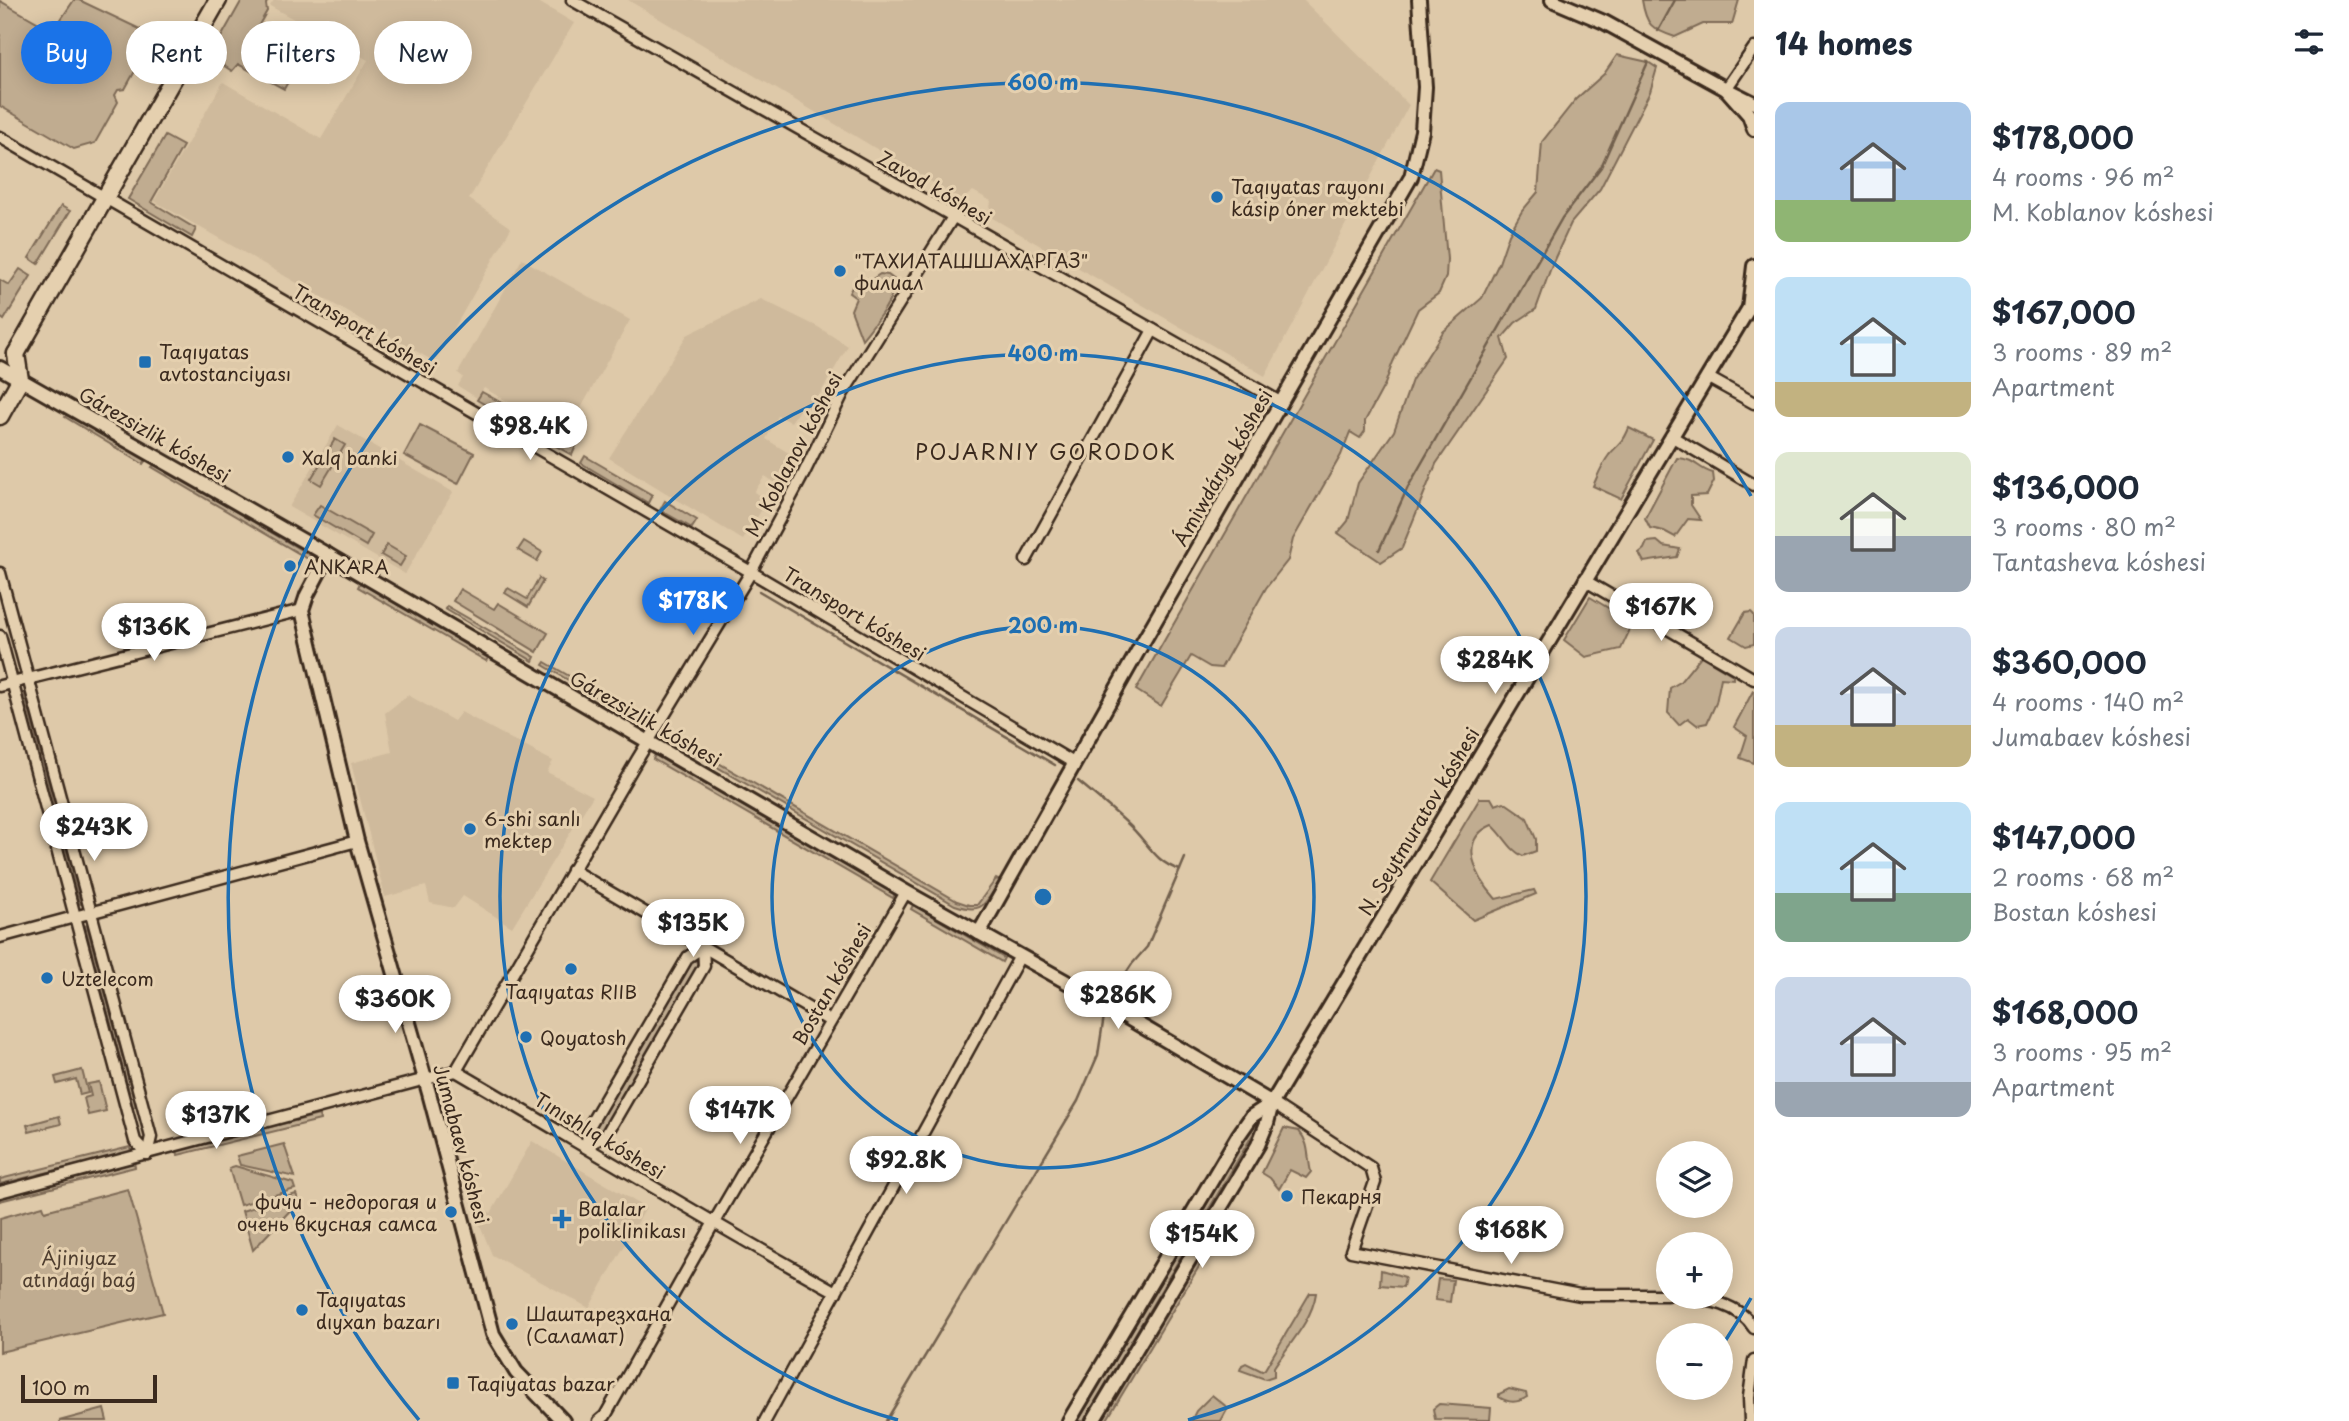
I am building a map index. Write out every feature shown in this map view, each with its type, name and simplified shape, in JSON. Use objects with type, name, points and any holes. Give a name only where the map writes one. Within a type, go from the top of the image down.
[{"type":"main road","points":[[0,362],[16,354],[218,0]]},
{"type":"main road","points":[[0,416],[20,380],[16,354]]},
{"type":"street","name":"Zavod kóshesi","points":[[572,0],[1282,403]]},
{"type":"street","name":"Ámiwdárya kóshesi","points":[[979,933],[1074,762],[1411,177],[1422,131],[1425,87],[1419,0]]},
{"type":"street","points":[[1552,0],[1604,22],[1754,103]]},
{"type":"street","points":[[1726,89],[1754,48]]},
{"type":"street","points":[[1726,89],[1749,115],[1754,129]]},
{"type":"street","name":"Transport kóshesi","points":[[0,137],[1074,762]]},
{"type":"street","name":"M. Koblanov kóshesi","points":[[456,1071],[648,741],[751,572],[843,393],[953,217]]},
{"type":"street","points":[[1751,303],[1754,266]]},
{"type":"street","name":"N. Seytmuratov kóshesi","points":[[1272,1103],[1751,303]]},
{"type":"street","points":[[1026,560],[1153,330]]},
{"type":"street","name":"Gárezsizlik kóshesi","points":[[0,368],[328,555],[1272,1103]]},
{"type":"street","points":[[1707,377],[1754,403]]},
{"type":"street","points":[[1671,436],[1754,485]]},
{"type":"street","points":[[0,686],[302,611],[306,595],[328,555]]},
{"type":"street","points":[[0,573],[151,1137],[147,1154]]},
{"type":"street","points":[[1584,580],[1754,679]]},
{"type":"street","name":"Jumabaev kóshesi","points":[[302,611],[357,841],[493,1334],[516,1372],[563,1421]]},
{"type":"street","points":[[0,636],[135,1141],[147,1154]]},
{"type":"street","points":[[0,937],[357,841]]},
{"type":"street","points":[[572,870],[830,1021]]},
{"type":"street","name":"Bostan kóshesi","points":[[599,1421],[605,1416],[906,892]]},
{"type":"street","points":[[586,1146],[606,1135],[704,966],[703,947]]},
{"type":"street","points":[[586,1146],[590,1125],[688,957],[703,947]]},
{"type":"street","points":[[765,1421],[1020,956]]},
{"type":"street","points":[[0,1192],[456,1071]]},
{"type":"street","name":"Tınıshlıq kóshesi","points":[[456,1071],[713,1224],[836,1292]]},
{"type":"street","points":[[1272,1103],[1371,1168],[1375,1182],[1351,1251],[1580,1295],[1656,1295]]},
{"type":"street","points":[[1069,1421],[1238,1136],[1252,1116],[1272,1103]]},
{"type":"street","points":[[1093,1421],[1258,1145],[1268,1122],[1272,1103]]},
{"type":"street","points":[[1733,1308],[1748,1318],[1754,1328]]},
{"type":"street","points":[[1751,1421],[1749,1397],[1754,1360]]},
{"type":"shaded area","points":[[274,0],[535,0],[574,23],[469,199],[511,228],[435,362],[154,201],[222,84],[226,84],[321,139],[354,84],[360,84],[360,73],[368,60],[360,56],[360,21],[297,21],[270,6]]},
{"type":"shaded area","points":[[628,0],[1303,0],[1409,105],[1265,376],[989,216],[991,201],[973,191],[962,200]]},
{"type":"shaded area","points":[[522,259],[630,320],[566,435],[484,388],[477,398],[458,386],[463,377],[458,373]]},
{"type":"shaded area","points":[[761,299],[818,327],[848,346],[811,409],[803,404],[791,422],[778,416],[766,439],[795,457],[778,485],[765,476],[754,492],[767,501],[743,540],[609,458],[687,335]]},
{"type":"shaded area","points":[[338,425],[453,492],[405,574],[289,507]]},
{"type":"shaded area","name":"6-shi sanlı mektep","points":[[408,695],[454,721],[461,712],[553,761],[547,772],[593,796],[512,927],[463,896],[454,908],[430,903],[426,886],[385,897],[351,763],[392,752],[385,713]]},
{"type":"shaded area","name":"Balalar poliklinikası","points":[[532,1141],[646,1208],[589,1308],[492,1255],[480,1225],[488,1211],[491,1213]]},
{"type":"green space","points":[[74,0],[79,0],[126,22],[128,84],[115,95],[118,102],[95,143],[74,149],[0,106],[0,1],[35,21],[21,21],[21,84],[112,84],[112,21],[60,21]]},
{"type":"green space","points":[[242,0],[268,0],[267,11],[261,21],[241,21],[241,66],[238,64],[232,71],[227,68],[227,27]]},
{"type":"green space","points":[[1642,0],[1739,0],[1732,24],[1703,24],[1675,37],[1651,25],[1645,15]]},
{"type":"green space","points":[[1617,55],[1648,62],[1657,68],[1650,92],[1600,189],[1571,223],[1536,309],[1515,323],[1502,338],[1508,359],[1436,464],[1402,548],[1381,562],[1338,533],[1348,521],[1358,483],[1394,431],[1412,380],[1443,332],[1482,298],[1509,234],[1522,211],[1538,192],[1542,142],[1576,99],[1604,74]]},
{"type":"green space","points":[[165,136],[183,146],[151,202],[196,229],[192,237],[128,199]]},
{"type":"green space","points":[[1434,168],[1439,170],[1447,259],[1446,277],[1439,293],[1418,309],[1385,384],[1365,421],[1365,431],[1360,438],[1350,432],[1341,455],[1293,539],[1288,560],[1266,588],[1221,668],[1210,667],[1191,656],[1161,706],[1136,690]]},
{"type":"green space","points":[[61,206],[70,211],[38,264],[29,258]]},
{"type":"green space","points":[[20,269],[31,276],[4,320],[0,317],[0,280],[9,285]]},
{"type":"green space","points":[[880,274],[888,275],[896,281],[894,289],[883,312],[862,339],[851,310],[856,298],[849,293],[858,276],[871,280]]},
{"type":"green space","points":[[482,392],[539,424],[534,433],[477,400]]},
{"type":"green space","points":[[67,414],[146,460],[143,464],[65,417]]},
{"type":"green space","points":[[420,425],[474,453],[458,484],[404,455]]},
{"type":"green space","points":[[545,428],[576,446],[572,455],[540,437]]},
{"type":"green space","points":[[1629,428],[1653,440],[1621,499],[1593,486],[1604,462]]},
{"type":"green space","points":[[335,439],[345,445],[321,485],[311,479]]},
{"type":"green space","points":[[585,456],[652,495],[648,503],[581,463]]},
{"type":"green space","points":[[1677,458],[1689,460],[1713,473],[1714,481],[1707,495],[1691,496],[1691,505],[1701,520],[1688,519],[1675,537],[1650,528],[1645,518]]},
{"type":"green space","points":[[155,464],[313,557],[315,563],[152,467]]},
{"type":"green space","points":[[665,501],[697,520],[692,528],[660,510]]},
{"type":"green space","points":[[320,505],[372,535],[366,546],[313,515]]},
{"type":"green space","points":[[524,541],[542,552],[537,561],[518,550]]},
{"type":"green space","points":[[1657,541],[1663,546],[1680,549],[1677,557],[1644,562],[1639,553],[1647,542]]},
{"type":"green space","points":[[387,545],[406,556],[400,566],[381,555]]},
{"type":"green space","points":[[539,578],[543,581],[528,607],[505,593],[508,588],[527,599]]},
{"type":"green space","points":[[360,583],[488,658],[486,661],[358,587]]},
{"type":"green space","points":[[460,589],[494,609],[498,603],[548,633],[537,652],[453,601]]},
{"type":"green space","points":[[1590,597],[1633,623],[1621,649],[1586,657],[1564,640]]},
{"type":"green space","points":[[447,606],[535,657],[533,661],[445,609]]},
{"type":"green space","points":[[1751,612],[1754,615],[1754,644],[1746,646],[1731,637],[1745,613]]},
{"type":"green space","points":[[1701,656],[1733,675],[1733,679],[1721,678],[1716,703],[1707,723],[1697,725],[1688,718],[1679,725],[1668,713],[1670,688],[1680,682]]},
{"type":"green space","points":[[545,662],[633,713],[630,717],[543,665]]},
{"type":"green space","points":[[1753,691],[1754,763],[1740,758],[1747,736],[1734,727]]},
{"type":"green space","points":[[24,693],[82,903],[80,904]]},
{"type":"green space","points":[[665,732],[957,901],[977,905],[996,879],[1000,881],[987,901],[978,908],[955,905],[662,735]]},
{"type":"green space","points":[[655,755],[895,894],[893,898],[653,759]]},
{"type":"green space","points":[[1480,798],[1491,798],[1495,805],[1504,802],[1527,818],[1536,839],[1536,851],[1523,856],[1514,850],[1492,825],[1481,832],[1472,849],[1473,860],[1482,881],[1496,899],[1534,890],[1536,894],[1473,920],[1430,882]]},
{"type":"green space","points":[[913,905],[1004,958],[1002,962],[911,909]]},
{"type":"green space","points":[[87,925],[136,1107],[133,1107],[85,926]]},
{"type":"green space","points":[[696,960],[698,966],[601,1134],[595,1134],[593,1130],[690,962]]},
{"type":"green space","points":[[82,1070],[88,1093],[80,1095],[76,1079],[57,1084],[55,1077]]},
{"type":"green space","points":[[99,1082],[106,1111],[88,1115],[84,1098],[91,1096],[88,1084]]},
{"type":"green space","points":[[319,1115],[320,1120],[178,1155],[177,1150]]},
{"type":"green space","points":[[59,1116],[61,1124],[29,1132],[27,1125]]},
{"type":"green space","points":[[1255,1122],[1259,1124],[1084,1421],[1078,1421]]},
{"type":"green space","points":[[1284,1128],[1299,1131],[1303,1136],[1311,1172],[1306,1178],[1290,1170],[1279,1189],[1262,1173]]},
{"type":"green space","points":[[284,1144],[295,1177],[240,1165],[237,1156]]},
{"type":"green space","points":[[130,1147],[131,1152],[0,1184],[0,1179]]},
{"type":"green space","points":[[134,1162],[135,1167],[0,1201],[0,1196]]},
{"type":"green space","points":[[235,1166],[293,1183],[295,1189],[240,1205],[229,1168]]},
{"type":"green space","name":"Ájiniyaz atındaǵı baǵ","points":[[128,1189],[163,1313],[0,1352],[0,1218],[43,1206],[45,1211]]},
{"type":"green space","points":[[296,1194],[299,1201],[253,1250],[242,1211]]},
{"type":"green space","points":[[1220,1222],[1224,1225],[1106,1421],[1100,1421]]},
{"type":"green space","points":[[1381,1270],[1405,1277],[1403,1287],[1380,1285]]},
{"type":"green space","points":[[1438,1279],[1453,1280],[1450,1302],[1435,1300]]},
{"type":"green space","points":[[1310,1293],[1316,1293],[1310,1313],[1274,1367],[1274,1376],[1265,1379],[1240,1370],[1246,1363],[1262,1371],[1265,1369]]},
{"type":"green space","points":[[1509,1389],[1526,1393],[1527,1397],[1513,1401],[1499,1397],[1499,1394]]},
{"type":"green space","points":[[1212,1395],[1228,1408],[1221,1421],[1191,1421],[1196,1411]]},
{"type":"green space","points":[[1439,1404],[1491,1408],[1490,1420],[1435,1419],[1433,1409]]},
{"type":"green space","points":[[104,1409],[107,1421],[59,1421]]},
{"type":"waterway","points":[[1658,31],[1675,0]]},
{"type":"waterway","points":[[1379,550],[1408,487],[1562,218],[1601,167],[1648,62]]},
{"type":"waterway","points":[[759,591],[1055,765]]},
{"type":"waterway","points":[[1078,781],[1128,824],[1157,856],[1180,870]]},
{"type":"waterway","points":[[1111,996],[1147,947],[1185,858]]},
{"type":"waterway","points":[[886,1421],[1078,1101],[1098,1055],[1104,1016]]},
{"type":"place","name":"Taqıyatas rayonı kásip óner mektebi","points":[[1217,197]]},
{"type":"place","name":"\"ТАХИАТАШШАХАРГАЗ\" филиал","points":[[840,271]]},
{"type":"place","name":"Taqıyatas avtostanciyası","points":[[145,362]]},
{"type":"place","name":"Xalq banki","points":[[288,457]]},
{"type":"place","name":"ANKARA","points":[[290,566]]},
{"type":"place","name":"6-shi sanlı mektep","points":[[470,829]]},
{"type":"place","name":"Taqıyatas RIIB","points":[[571,969]]},
{"type":"place","name":"Uztelecom","points":[[47,978]]},
{"type":"place","name":"Qoyatosh","points":[[526,1037]]},
{"type":"place","name":"Пекарня","points":[[1287,1196]]},
{"type":"place","name":"фичи - недорогая и очень вкусная самса","points":[[451,1212]]},
{"type":"place","name":"Balalar poliklinikası","points":[[562,1219]]},
{"type":"place","name":"Taqıyatas dıyxan bazarı","points":[[302,1310]]},
{"type":"place","name":"Шаштарезхана (Саламат)","points":[[512,1324]]},
{"type":"place","name":"Taqiyatas bazar","points":[[453,1383]]},
{"type":"district","name":"POJARNIY GORODOK","points":[[1046,451]]}]
